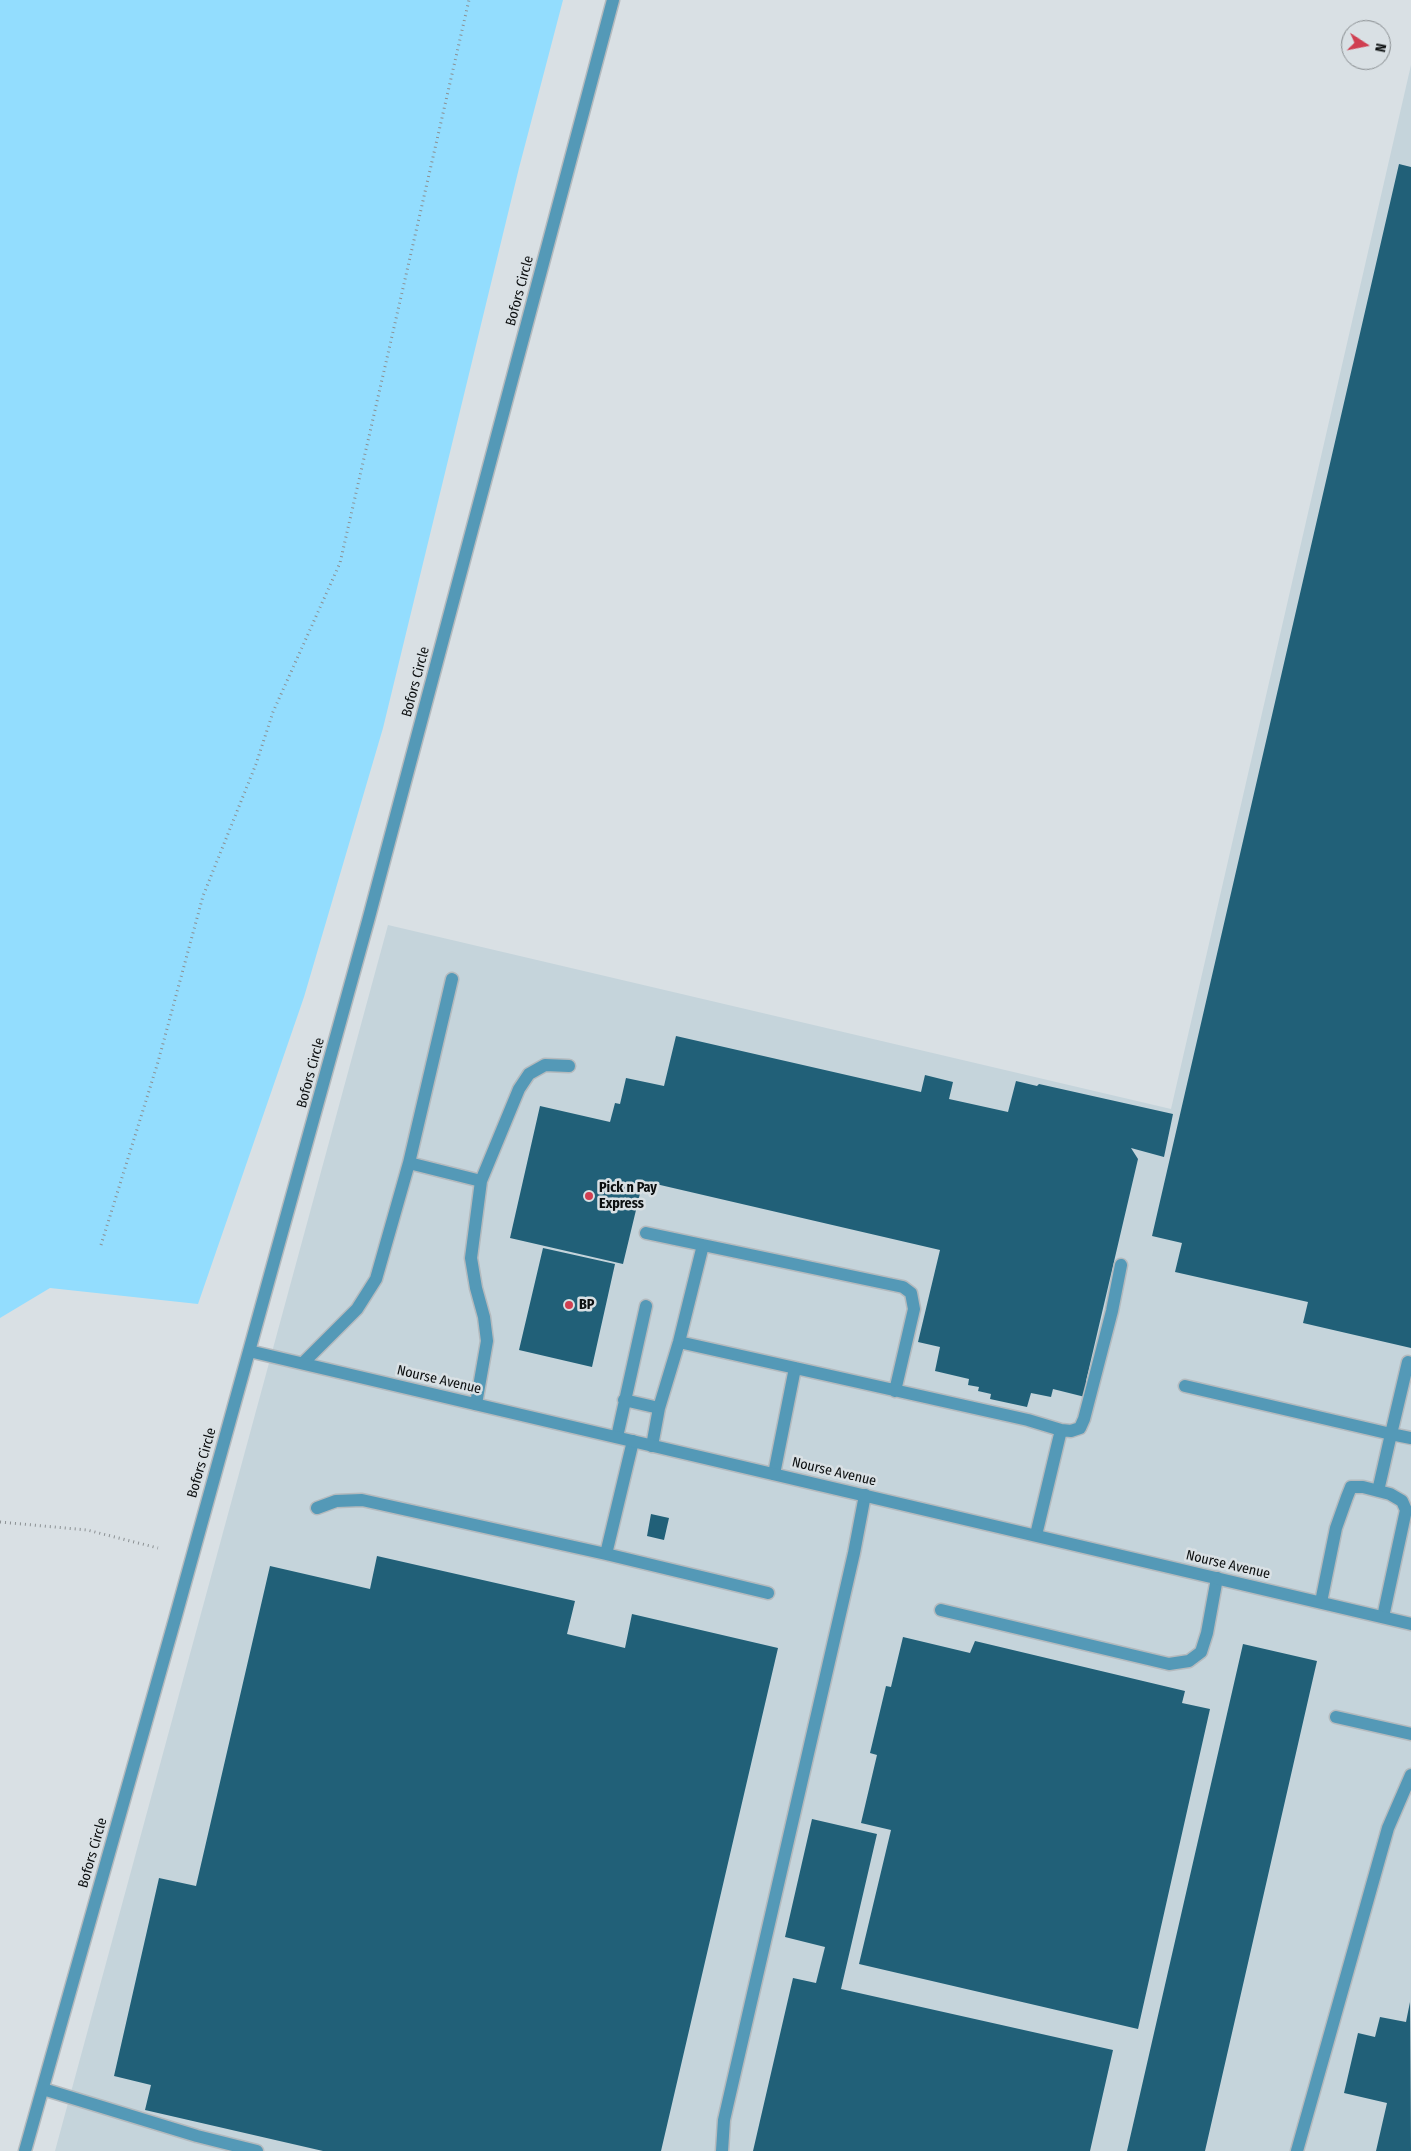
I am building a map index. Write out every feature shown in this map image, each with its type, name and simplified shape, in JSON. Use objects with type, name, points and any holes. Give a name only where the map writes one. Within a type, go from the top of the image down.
[{"type":"street","name":"Bofors Circle","points":[[25,2151],[250,1351],[368,921],[613,0]]},
{"type":"street","points":[[303,1363],[358,1308],[376,1279],[409,1162],[452,979]]},
{"type":"street","points":[[476,1404],[487,1341],[484,1317],[476,1288],[471,1258],[482,1181],[519,1089],[529,1074],[545,1065],[569,1066]]},
{"type":"street","points":[[409,1162],[482,1181]]},
{"type":"street","points":[[646,1233],[903,1287],[911,1293],[914,1310],[895,1391]]},
{"type":"street","points":[[652,1446],[659,1408],[679,1342],[703,1246]]},
{"type":"street","points":[[679,1342],[1071,1431],[1080,1428],[1084,1419],[1112,1311],[1121,1265]]},
{"type":"street","points":[[617,1437],[646,1306]]},
{"type":"street","name":"Nourse Avenue","points":[[250,1351],[1411,1624]]},
{"type":"street","points":[[1378,1491],[1408,1362]]},
{"type":"street","points":[[774,1474],[796,1368]]},
{"type":"street","points":[[1185,1386],[1411,1438]]},
{"type":"street","points":[[624,1400],[659,1408]]},
{"type":"street","points":[[1036,1535],[1061,1430]]},
{"type":"street","points":[[606,1554],[633,1441]]},
{"type":"street","points":[[1321,1602],[1336,1528],[1350,1487],[1363,1487],[1390,1494],[1402,1501],[1406,1510],[1383,1617]]},
{"type":"street","points":[[722,2151],[724,2120],[852,1563],[865,1495]]},
{"type":"street","points":[[317,1508],[336,1501],[362,1500],[606,1554],[768,1593]]},
{"type":"street","points":[[940,1610],[1169,1664],[1189,1661],[1201,1652],[1207,1633],[1217,1578]]},
{"type":"street","points":[[1336,1717],[1411,1734]]},
{"type":"street","points":[[1296,2151],[1388,1828],[1411,1775]]},
{"type":"street","points":[[43,2089],[188,2133],[257,2151]]},
{"type":"path","points":[[101,1245],[158,1062],[203,896],[256,764],[273,712],[340,563],[469,0]]},
{"type":"path","points":[[0,1522],[87,1530],[158,1548]]},
{"type":"shaded area","points":[[0,0],[563,0],[519,168],[383,728],[304,997],[198,1304],[50,1288],[0,1318]]},
{"type":"shaded area","points":[[1411,65],[1411,2151],[55,2151],[388,925],[1171,1109]]},
{"type":"building","points":[[1399,164],[1411,167],[1411,1348],[1303,1323],[1308,1302],[1175,1272],[1182,1243],[1152,1236]]},
{"type":"building","points":[[676,1036],[921,1092],[925,1075],[953,1082],[949,1099],[1008,1112],[1016,1081],[1037,1086],[1039,1084],[1173,1114],[1164,1157],[1131,1148],[1138,1159],[1086,1381],[1089,1381],[1085,1397],[1053,1389],[1051,1397],[1031,1393],[1027,1407],[990,1399],[991,1394],[978,1391],[979,1387],[968,1385],[969,1379],[935,1371],[940,1347],[918,1342],[940,1250],[643,1181],[623,1264],[510,1238],[540,1106],[610,1122],[615,1103],[620,1104],[626,1078],[664,1086]]},
{"type":"building","points":[[543,1248],[615,1264],[592,1367],[519,1350]]},
{"type":"building","points":[[651,1514],[669,1518],[664,1540],[647,1536]]},
{"type":"building","points":[[377,1556],[575,1601],[567,1634],[625,1648],[632,1614],[778,1648],[661,2151],[323,2151],[145,2110],[151,2085],[114,2076],[159,1878],[196,1886],[270,1566],[370,1589]]},
{"type":"building","points":[[903,1637],[970,1653],[975,1641],[1185,1691],[1182,1703],[1210,1709],[1138,2029],[859,1964],[891,1830],[861,1823],[877,1755],[870,1753],[886,1686],[891,1687]]},
{"type":"building","points":[[1243,1644],[1317,1661],[1205,2151],[1127,2151]]},
{"type":"building","points":[[812,1819],[877,1834],[841,1989],[1113,2050],[1090,2151],[753,2151],[793,1978],[816,1983],[825,1947],[785,1937]]},
{"type":"building","points":[[1410,2002],[1411,2151],[1376,2151],[1387,2103],[1344,2093],[1358,2033],[1375,2037],[1380,2017],[1406,2022]]},
{"type":"place","name":"Pick n Pay Express","points":[[589,1196]]},
{"type":"place","name":"BP","points":[[569,1305]]}]
